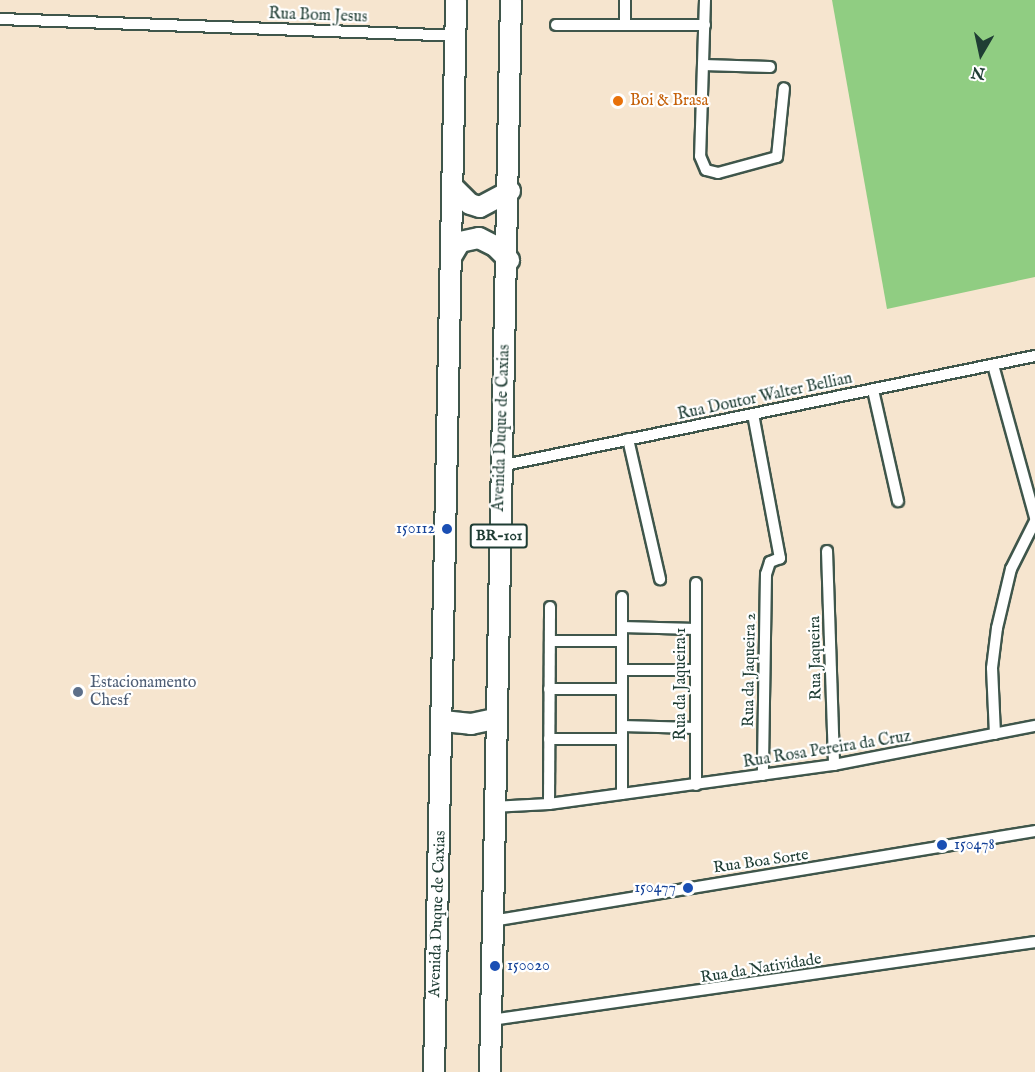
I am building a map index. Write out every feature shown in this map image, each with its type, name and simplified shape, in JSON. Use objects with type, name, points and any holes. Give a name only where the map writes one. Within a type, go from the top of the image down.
[{"type":"highway","name":"Avenida Duque de Caxias","points":[[434,1072],[456,0]]},
{"type":"highway","name":"Avenida Duque de Caxias","points":[[490,1072],[492,807],[500,466],[509,260],[511,0]]},
{"type":"highway","points":[[452,186],[470,204],[480,207],[510,191]]},
{"type":"highway","points":[[451,257],[460,242],[479,238],[495,246],[509,260]]},
{"type":"highway","points":[[442,721],[471,724],[494,719]]},
{"type":"street","points":[[625,24],[626,0]]},
{"type":"street","points":[[705,0],[700,156],[702,165],[712,173],[777,157],[784,88]]},
{"type":"street","name":"Rua Bom Jesus","points":[[0,19],[456,36]]},
{"type":"street","points":[[556,25],[705,25]]},
{"type":"street","points":[[703,65],[770,67]]},
{"type":"street","name":"Rua Doutor Walter Bellian","points":[[500,466],[1035,356]]},
{"type":"street","points":[[993,365],[1035,520],[1011,569],[997,628],[992,668],[995,734]]},
{"type":"street","points":[[873,390],[898,501]]},
{"type":"street","name":"Rua da Jaqueira 2","points":[[753,414],[780,558],[768,565],[763,775]]},
{"type":"street","points":[[628,439],[660,579]]},
{"type":"street","name":"Rua Jaqueira","points":[[828,551],[834,765]]},
{"type":"street","name":"Rua da Jaqueira 1","points":[[696,583],[696,785]]},
{"type":"street","points":[[622,597],[622,794]]},
{"type":"street","points":[[549,804],[550,606]]},
{"type":"street","points":[[622,627],[696,628]]},
{"type":"street","points":[[550,641],[622,641]]},
{"type":"street","points":[[622,670],[695,670]]},
{"type":"street","points":[[549,689],[622,689]]},
{"type":"street","points":[[622,726],[695,728]]},
{"type":"street","name":"Rua Rosa Pereira da Cruz","points":[[492,807],[549,804],[834,765],[1035,726]]},
{"type":"street","points":[[549,739],[622,739]]},
{"type":"street","name":"Rua Boa Sorte","points":[[492,921],[1035,831]]},
{"type":"street","name":"Rua da Natividade","points":[[491,1020],[1035,942]]},
{"type":"green space","points":[[832,0],[1035,0],[1035,277],[887,309]]},
{"type":"place","name":"Boi & Brasa","points":[[618,101]]},
{"type":"place","name":"150112","points":[[447,529]]},
{"type":"place","name":"Estacionamento Chesf","points":[[78,692]]},
{"type":"place","name":"150478","points":[[942,845]]},
{"type":"place","name":"150477","points":[[688,888]]},
{"type":"place","name":"150020","points":[[495,966]]}]
